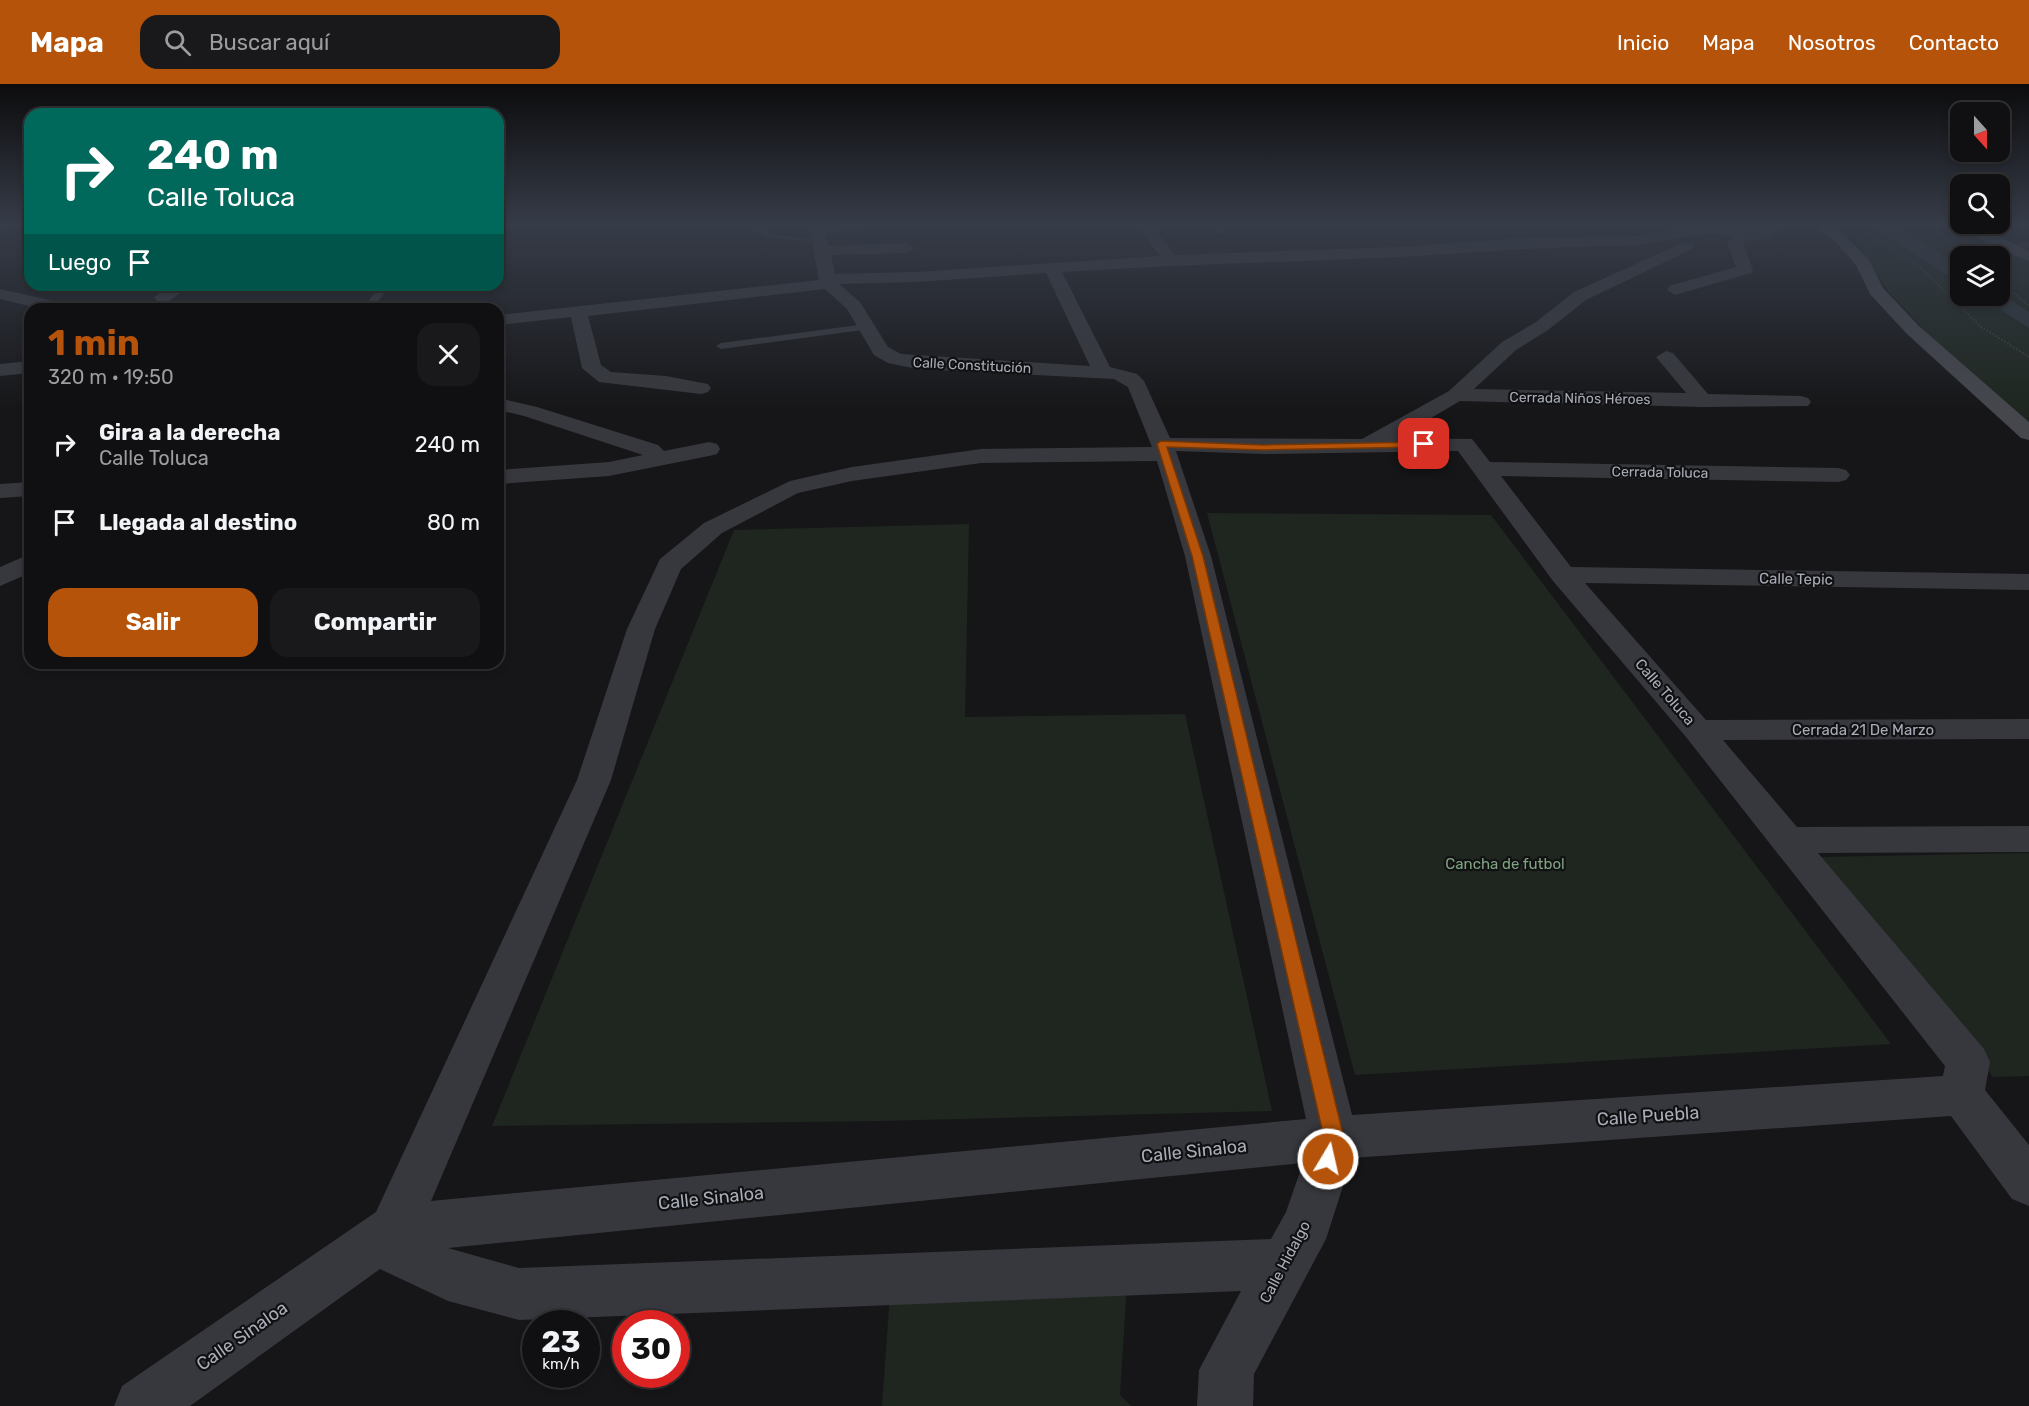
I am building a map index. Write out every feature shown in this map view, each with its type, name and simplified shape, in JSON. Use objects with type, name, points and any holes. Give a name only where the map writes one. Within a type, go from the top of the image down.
[{"type":"street","points":[[504,319],[781,287]]},
{"type":"street","name":"Calle Constitución","points":[[834,287],[854,306],[881,351],[895,359],[917,363],[1103,372]]},
{"type":"street","points":[[1061,287],[1103,372],[1130,378],[1137,386],[1163,449],[1198,556],[1334,1138]]},
{"type":"street","points":[[1364,445],[1405,426],[1456,395],[1509,346],[1542,326],[1580,296],[1599,287]]},
{"type":"street","points":[[1675,290],[1687,287]]},
{"type":"street","points":[[1874,287],[1913,330],[2029,433]]},
{"type":"street","points":[[163,297],[174,291]]},
{"type":"street","points":[[0,294],[39,303]]},
{"type":"street","points":[[578,311],[592,368],[606,378],[666,381],[701,388]]},
{"type":"street","points":[[1666,357],[1703,401]]},
{"type":"street","points":[[0,370],[24,368]]},
{"type":"street","name":"Cerrada Niños Héroes","points":[[1456,395],[1801,402]]},
{"type":"street","points":[[504,405],[530,411],[650,450],[660,460]]},
{"type":"street","name":"Calle Toluca","points":[[386,1235],[594,780],[641,629],[669,564],[713,528],[790,488],[852,474],[981,456],[1163,449],[1464,444],[1563,575],[1697,730],[1968,1062],[1962,1095]]},
{"type":"street","points":[[504,477],[609,469],[710,449]]},
{"type":"street","name":"Cerrada Toluca","points":[[1482,469],[1838,475]]},
{"type":"street","points":[[0,491],[24,489]]},
{"type":"street","points":[[0,578],[24,565]]},
{"type":"street","name":"Calle Tepic","points":[[1563,575],[2029,582]]},
{"type":"street","name":"Cerrada 21 De Marzo","points":[[1697,730],[2029,729]]},
{"type":"street","points":[[1787,840],[2029,839]]},
{"type":"street","points":[[1962,1095],[2029,1183]]},
{"type":"street","name":"Calle Puebla","points":[[1334,1138],[1962,1095]]},
{"type":"street","name":"Calle Sinaloa","points":[[142,1406],[386,1235],[1334,1138]]},
{"type":"street","name":"Calle Hidalgo","points":[[1225,1406],[1227,1370],[1308,1222],[1334,1138]]},
{"type":"street","points":[[386,1235],[448,1275],[519,1294],[1284,1264]]},
{"type":"lane","points":[[372,303],[381,291]]},
{"type":"lane","points":[[721,346],[866,327]]},
{"type":"path","points":[[1940,287],[1980,326],[2029,357]]},
{"type":"path","points":[[2010,290],[2029,306]]},
{"type":"green space","points":[[1886,287],[1950,287],[1950,306],[2010,306],[2010,287],[2029,287],[2029,422],[1931,337]]},
{"type":"green space","name":"Cancha de futbol","points":[[1207,513],[1491,515],[1891,1044],[1355,1075]]},
{"type":"green space","points":[[969,524],[965,717],[1185,714],[1272,1111],[882,1121],[492,1126],[734,530]]},
{"type":"green space","points":[[2029,853],[2029,1076],[1993,1077],[1819,857]]},
{"type":"green space","points":[[1127,1284],[1120,1395],[1131,1406],[882,1406],[890,1293]]},
{"type":"shaded area","points":[[2010,300],[2029,312],[2029,328],[1995,306],[2010,306]]},
{"type":"route","points":[[1328,1159],[1334,1138],[1329,1114],[1198,556],[1161,444],[1263,447],[1424,444]]}]
